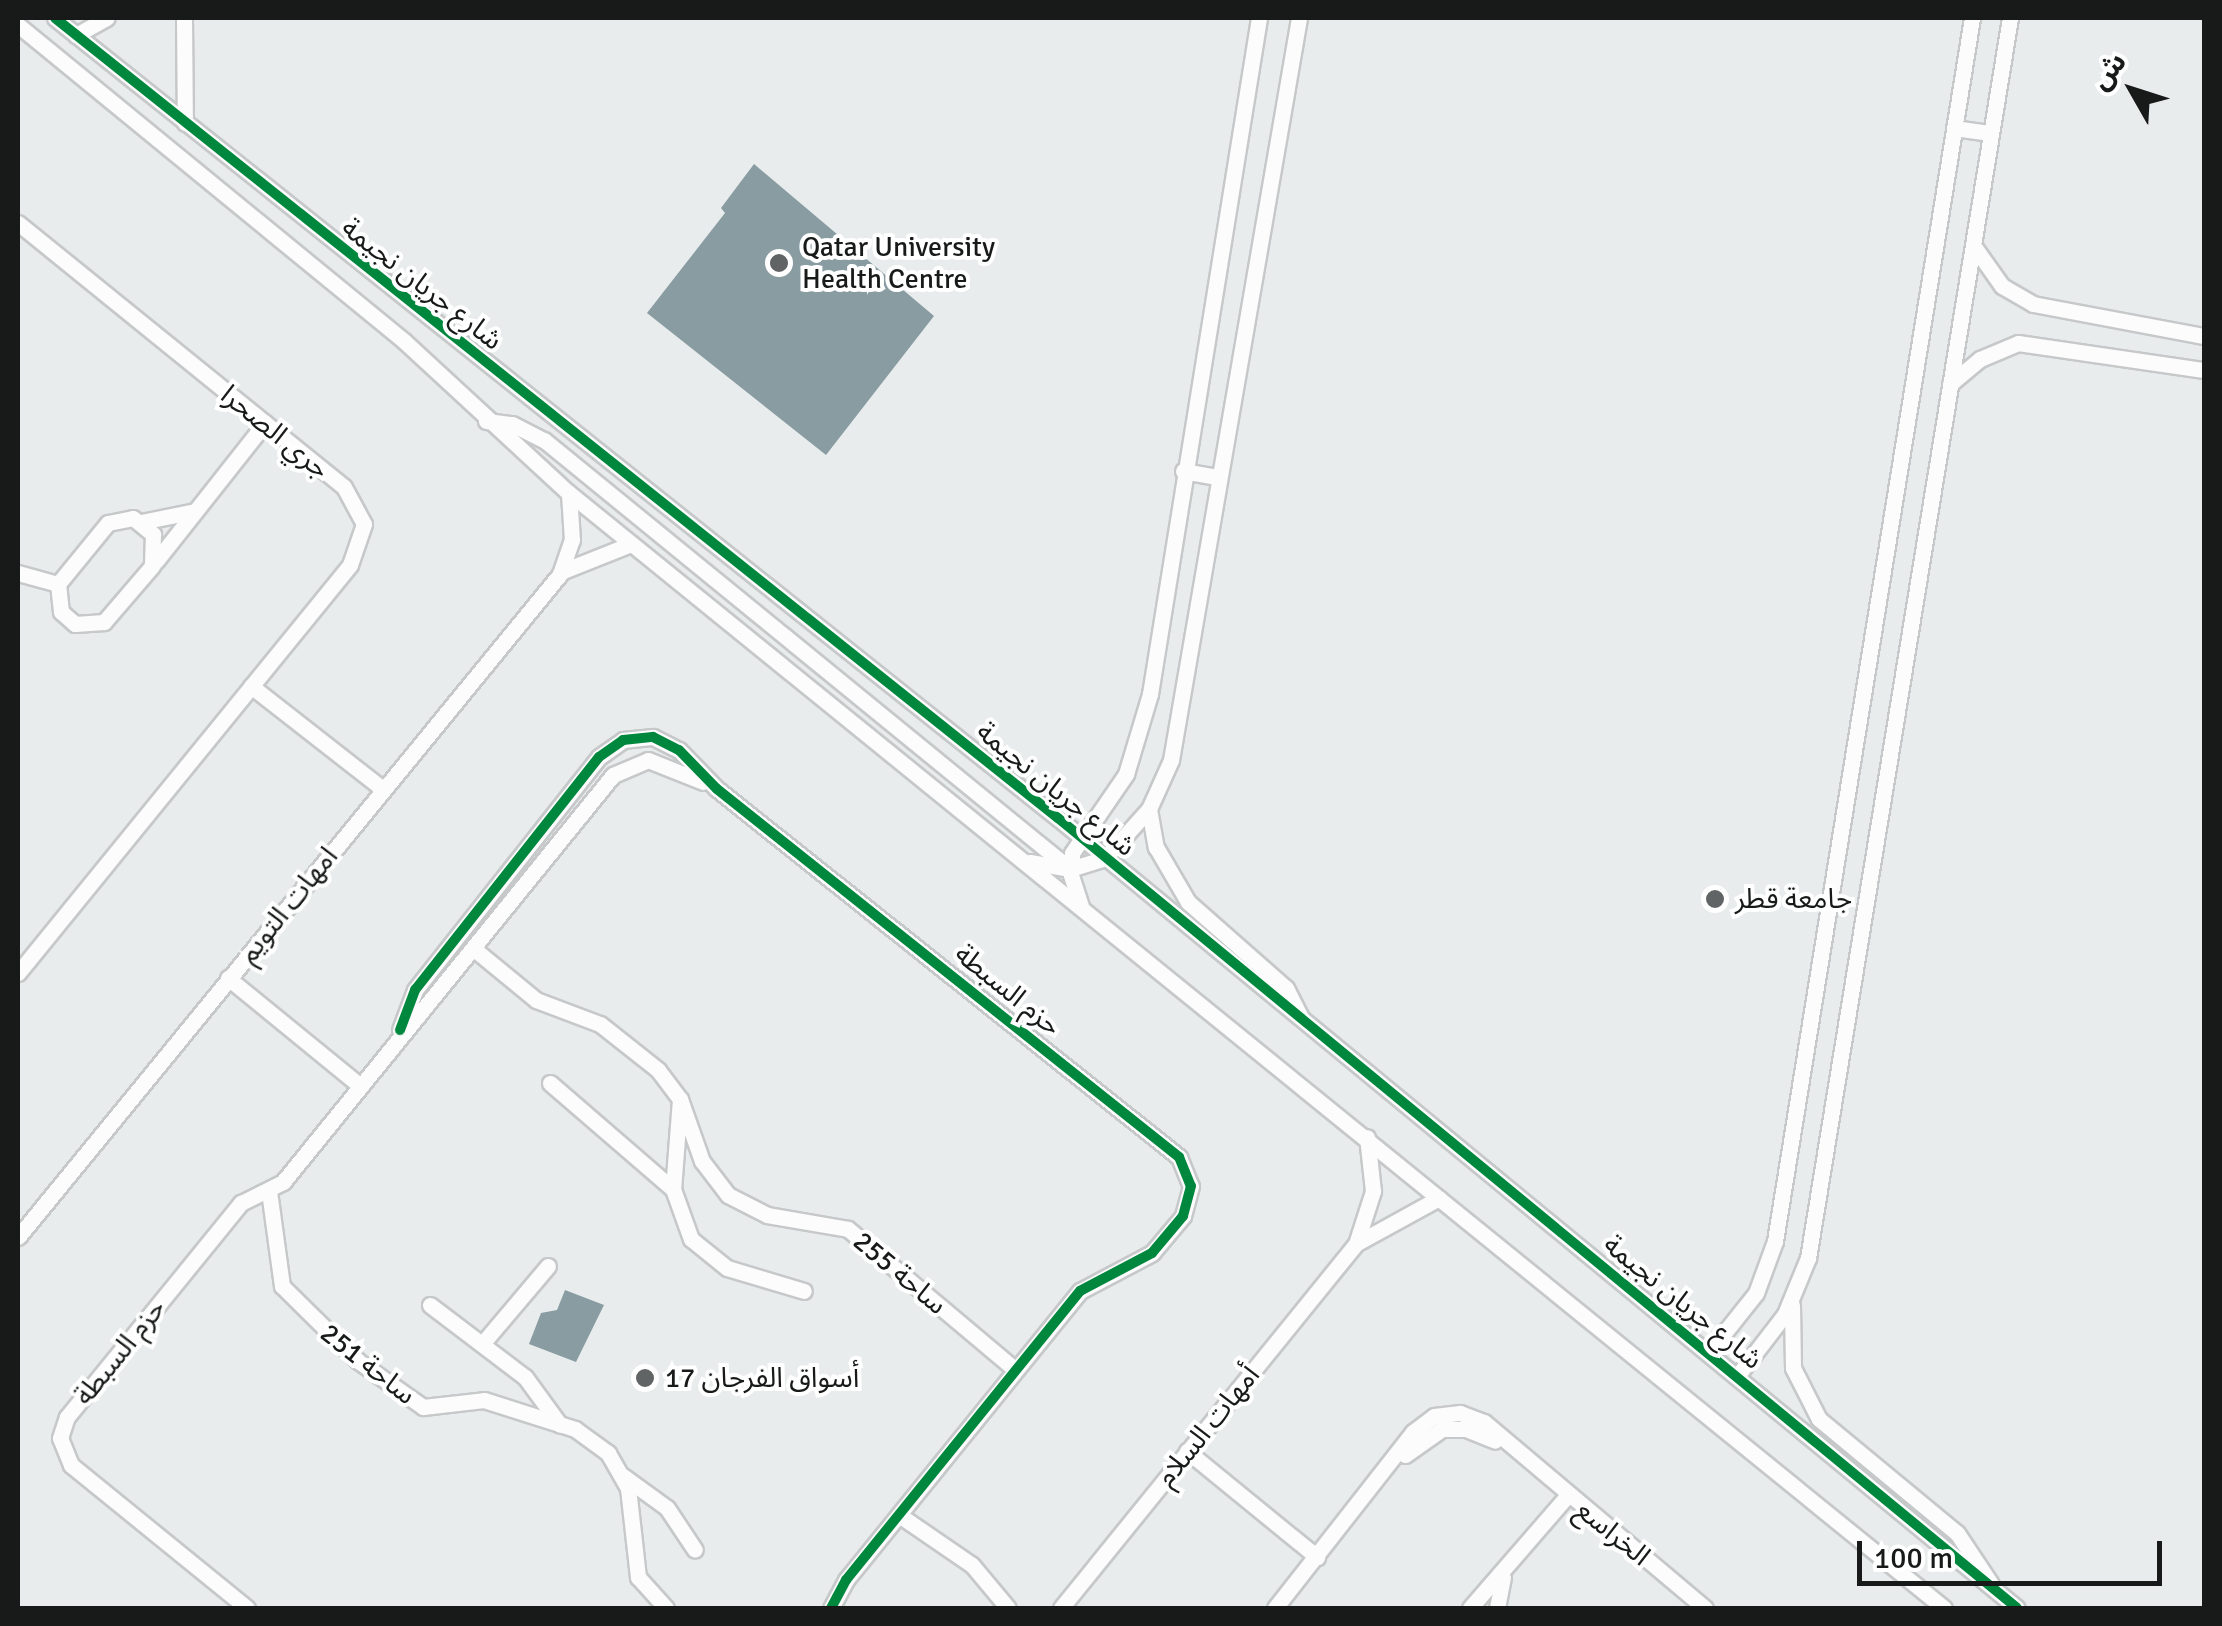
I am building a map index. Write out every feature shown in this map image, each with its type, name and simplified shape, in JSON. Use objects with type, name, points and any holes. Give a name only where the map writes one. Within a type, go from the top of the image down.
[{"type":"street","name":"شارع جريان نجيمة","points":[[55,18],[1079,836],[2017,1608]]},
{"type":"street","points":[[76,35],[107,18]]},
{"type":"street","points":[[184,18],[185,123]]},
{"type":"street","points":[[1082,908],[1070,868],[1079,836],[1115,791],[1141,737],[1260,18]]},
{"type":"street","points":[[1022,860],[1070,868],[1105,858],[1149,810],[1171,760],[1185,698],[1218,478],[1299,18]]},
{"type":"street","points":[[1708,1352],[1756,1293],[1775,1241],[1972,18]]},
{"type":"street","points":[[1992,1588],[1958,1533],[1819,1419],[1793,1368],[1793,1297],[1813,1227],[2010,18]]},
{"type":"street","name":"شارع جريان نجيمة","points":[[18,25],[404,341],[485,421],[631,544],[1944,1608]]},
{"type":"street","points":[[1954,128],[1991,133]]},
{"type":"street","name":"جري الصحرا","points":[[18,222],[352,494],[364,535],[357,556],[18,974]]},
{"type":"street","points":[[1973,246],[2002,286],[2033,304],[2204,336]]},
{"type":"street","points":[[1950,384],[1980,360],[2018,343],[2204,370]]},
{"type":"street","points":[[485,421],[512,424],[544,440],[1070,868]]},
{"type":"street","points":[[194,511],[142,522],[108,523],[58,584],[57,603],[67,620],[94,626],[111,616],[265,423]]},
{"type":"street","points":[[1182,471],[1218,478]]},
{"type":"street","name":"امهات التويم","points":[[560,574],[572,540],[569,493]]},
{"type":"street","points":[[142,522],[156,542],[152,566]]},
{"type":"street","name":"امهات التويم","points":[[18,1237],[560,574],[589,555],[631,544]]},
{"type":"street","points":[[18,573],[58,584]]},
{"type":"street","points":[[1870,665],[1903,671]]},
{"type":"street","points":[[251,686],[383,789]]},
{"type":"street","name":"حزم السبطة","points":[[400,1030],[415,990],[534,840],[611,748],[638,736],[667,742],[717,789],[1185,1166],[1187,1207],[1161,1244],[1141,1261],[1091,1281],[1014,1369],[831,1608]]},
{"type":"street","points":[[611,748],[624,766]]},
{"type":"street","name":"حزم السبطة","points":[[247,1608],[71,1465],[60,1438],[73,1408],[241,1204],[283,1182],[400,1030],[474,949],[624,766],[662,762],[717,789]]},
{"type":"street","points":[[1149,810],[1156,847],[1188,902],[1286,988],[1302,1021]]},
{"type":"street","points":[[534,840],[550,852]]},
{"type":"street","points":[[484,902],[500,915]]},
{"type":"street","points":[[474,949],[546,1006],[608,1029],[658,1070],[680,1099],[674,1189],[683,1226],[714,1261],[804,1291]]},
{"type":"street","points":[[228,978],[359,1085]]},
{"type":"street","points":[[550,1083],[674,1189]]},
{"type":"street","name":"ساحة 255","points":[[680,1099],[702,1161],[718,1185],[767,1215],[848,1229],[1014,1369]]},
{"type":"street","name":"أمهات السلام","points":[[1356,1244],[1373,1190],[1367,1137]]},
{"type":"street","name":"ساحة 251","points":[[269,1191],[282,1286],[358,1361],[424,1407],[484,1400],[560,1425]]},
{"type":"street","name":"أمهات السلام","points":[[1060,1608],[1356,1244],[1395,1217],[1439,1198]]},
{"type":"street","points":[[482,1344],[548,1266]]},
{"type":"street","points":[[1738,1376],[1793,1297]]},
{"type":"street","points":[[430,1304],[534,1386],[560,1425],[598,1443],[623,1476],[667,1508],[696,1550]]},
{"type":"street","name":"الخراسع","points":[[1275,1608],[1422,1423],[1446,1413],[1484,1422],[1567,1496],[1705,1608]]},
{"type":"street","points":[[1187,1451],[1318,1557]]},
{"type":"street","points":[[623,1476],[638,1576],[666,1608]]},
{"type":"street","points":[[1470,1608],[1503,1578],[1567,1496]]},
{"type":"street","points":[[899,1515],[972,1565],[1008,1608]]},
{"type":"street","points":[[1497,1608],[1503,1578]]},
{"type":"building","name":"Qatar University Health Centre","points":[[754,164],[934,316],[826,455],[647,313],[725,213],[721,208]]},
{"type":"building","points":[[565,1290],[604,1305],[576,1362],[529,1344],[541,1313],[557,1310]]},
{"type":"cycle path","points":[[55,18],[1058,818],[2017,1608]]},
{"type":"cycle path","points":[[400,1030],[415,990],[599,757],[623,740],[653,737],[679,750],[717,789],[1179,1157],[1191,1186],[1183,1216],[1152,1253],[1080,1291],[846,1580],[831,1608]]},
{"type":"place","name":"Qatar University Health Centre","points":[[779,263]]},
{"type":"place","name":"جامعة قطر","points":[[1715,899]]},
{"type":"place","name":"أسواق الفرجان 17","points":[[645,1378]]}]
